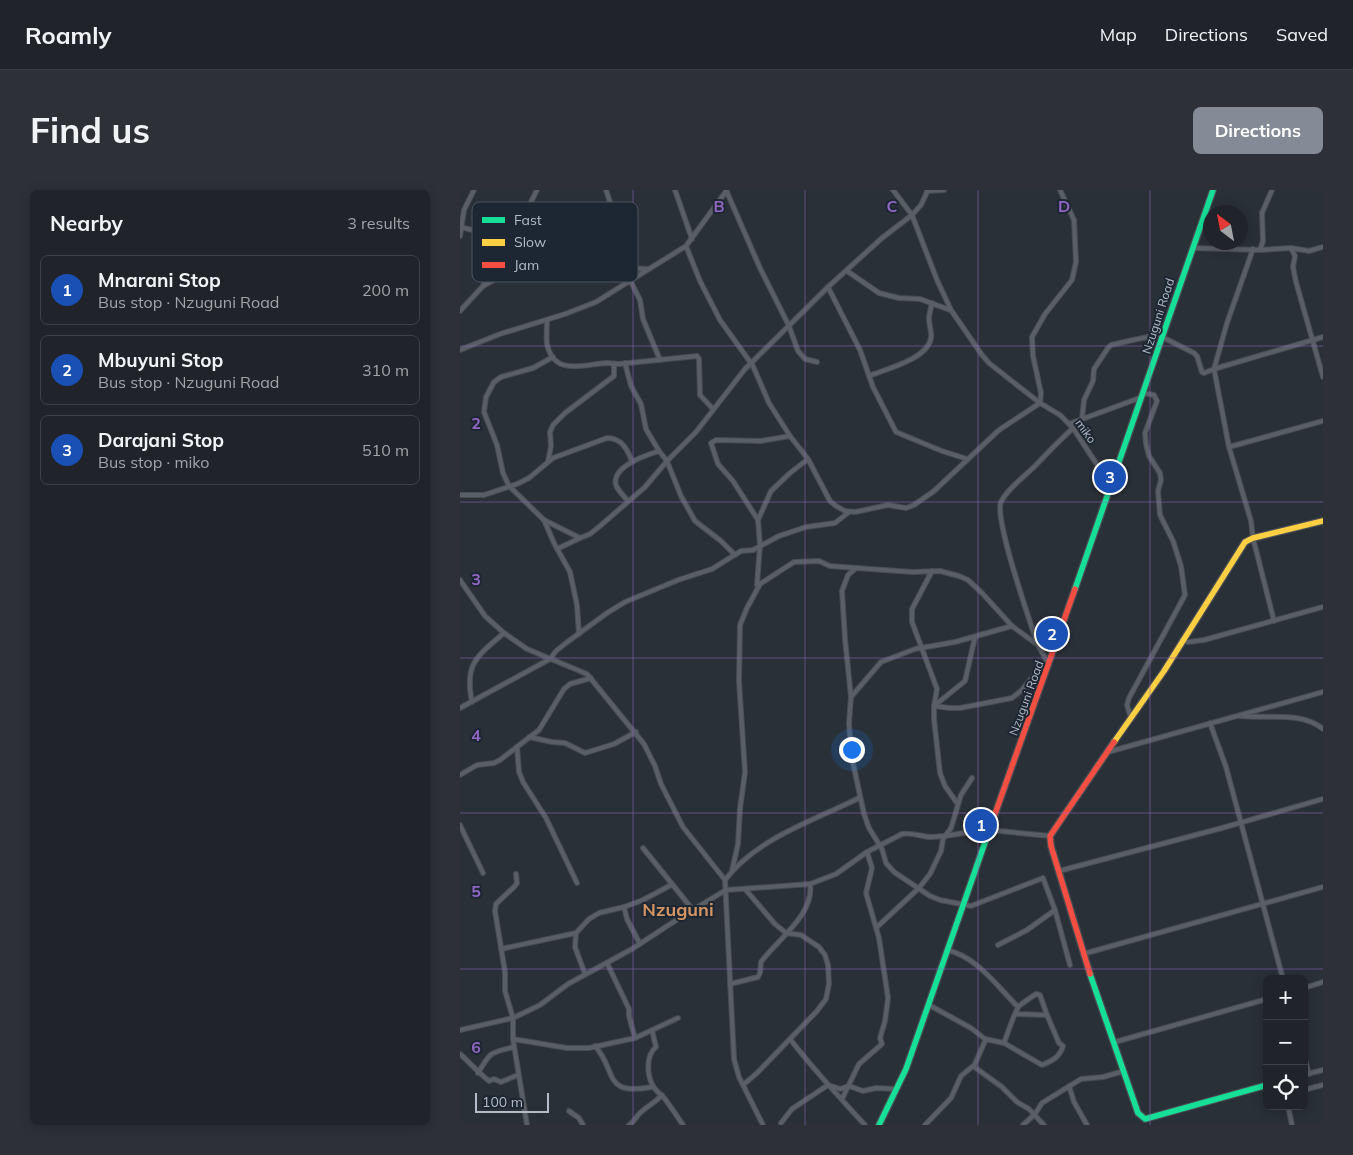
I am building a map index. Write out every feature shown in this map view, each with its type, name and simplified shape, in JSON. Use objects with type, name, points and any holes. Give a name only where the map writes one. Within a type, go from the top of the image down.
[{"type":"street","points":[[460,236],[464,210],[474,190]]},
{"type":"street","points":[[531,202],[537,190]]},
{"type":"street","points":[[606,190],[610,202]]},
{"type":"street","points":[[675,190],[692,239]]},
{"type":"street","points":[[638,276],[686,246],[727,190]]},
{"type":"street","points":[[727,190],[760,268],[789,326],[795,345],[802,357],[817,362]]},
{"type":"street","name":"miko","points":[[893,190],[912,215],[937,280],[951,310],[989,363],[1040,403],[1060,415],[1073,428],[1111,486]]},
{"type":"street","points":[[557,549],[590,534],[645,487],[667,461],[696,432],[751,363],[828,287],[882,238],[912,215],[921,205],[928,191],[944,190]]},
{"type":"street","points":[[686,246],[715,312],[751,363],[769,403],[790,436],[808,459],[830,501],[836,506],[856,512],[888,505],[906,508],[914,505],[934,491],[1000,430],[1040,403],[1042,397],[1033,356],[1032,337],[1050,306],[1072,280],[1076,262],[1074,220],[1060,190]]},
{"type":"street","name":"Nzuguni Road","points":[[879,1125],[906,1069],[929,1005],[962,904],[1049,665],[1213,190]]},
{"type":"street","points":[[1260,250],[1264,241],[1262,213],[1272,190]]},
{"type":"street","points":[[1192,248],[1253,250],[1290,248],[1309,251],[1323,247]]},
{"type":"street","points":[[1290,248],[1295,256],[1293,267],[1296,282],[1323,377]]},
{"type":"street","points":[[1253,250],[1227,323],[1214,369],[1229,447],[1251,521],[1253,538],[1274,621]]},
{"type":"street","points":[[638,269],[649,269]]},
{"type":"street","points":[[847,271],[879,293],[899,298],[920,299],[951,310]]},
{"type":"street","points":[[460,311],[485,282]]},
{"type":"street","points":[[483,286],[490,282]]},
{"type":"street","points":[[460,350],[500,334],[588,305],[628,282]]},
{"type":"street","points":[[632,282],[640,300],[643,318],[660,360]]},
{"type":"street","points":[[828,287],[860,350],[877,396],[896,432],[967,459]]},
{"type":"street","points":[[870,376],[911,360],[930,343],[929,319],[932,303]]},
{"type":"street","points":[[546,320],[547,343],[553,357],[560,364],[568,366],[614,364],[698,356],[700,395],[713,409]]},
{"type":"street","points":[[1082,418],[1084,400],[1093,381],[1094,369],[1111,346],[1133,340],[1162,336],[1194,353],[1197,356],[1202,372],[1208,372],[1323,337]]},
{"type":"street","points":[[553,357],[529,370],[495,380],[486,398],[484,412],[498,445],[503,473],[509,486],[544,520],[580,538]]},
{"type":"street","points":[[625,363],[632,386],[642,404],[646,429],[667,461],[681,496],[695,521],[722,541],[735,555]]},
{"type":"street","points":[[548,462],[551,446],[550,432],[553,425],[565,413],[613,376],[615,372],[614,364]]},
{"type":"street","points":[[1069,424],[1143,395],[1154,395],[1157,401],[1145,433],[1146,444],[1149,456],[1160,473],[1161,480],[1158,491],[1160,515],[1173,541],[1186,595],[1129,698],[1126,705],[1130,718]]},
{"type":"street","points":[[1229,447],[1323,421]]},
{"type":"street","points":[[934,706],[960,708],[1010,698],[1022,690],[1035,674],[1049,665],[1038,645],[1025,608],[1007,544],[1000,510],[1001,502],[1024,476],[1073,428]]},
{"type":"street","points":[[758,520],[733,481],[718,464],[711,443],[716,440],[761,441],[790,436]]},
{"type":"street","points":[[460,495],[484,495],[509,486],[529,478],[548,462],[589,444],[609,438],[623,444],[629,452],[632,462]]},
{"type":"street","points":[[628,501],[617,486],[616,479],[619,471],[632,462],[659,451]]},
{"type":"street","points":[[732,870],[738,844],[745,772],[739,704],[740,625],[757,587],[760,545],[758,520],[770,491],[808,459]]},
{"type":"street","points":[[460,708],[550,659],[556,650],[625,602],[712,569],[742,551],[753,550],[778,536],[797,529],[840,521],[849,511]]},
{"type":"street","points":[[544,520],[572,579],[577,605],[579,634]]},
{"type":"street","points":[[1263,1086],[1145,1119],[1138,1114],[1115,1042],[1083,954],[1051,846],[1050,836],[1164,671],[1243,544],[1248,539],[1323,521]]},
{"type":"street","points":[[757,587],[794,562],[819,561],[830,566],[913,572],[940,571],[955,574],[968,580],[1012,626],[1038,645]]},
{"type":"street","points":[[856,568],[848,575],[842,591],[851,697],[849,730],[859,798],[869,828],[880,845],[886,863],[889,868],[905,880],[936,899],[971,906],[1043,878],[1056,910],[1070,965]]},
{"type":"street","points":[[932,571],[911,613],[912,626],[922,647],[937,689],[934,719],[940,773],[945,786],[957,803]]},
{"type":"street","points":[[460,580],[485,616],[504,633],[527,649],[574,668],[591,678],[644,744],[655,766],[661,784],[683,827],[725,880],[734,1059],[743,1085],[763,1125]]},
{"type":"street","points":[[460,594],[466,589]]},
{"type":"street","points":[[1182,640],[1188,642],[1204,640],[1323,607]]},
{"type":"street","points":[[851,697],[868,679],[879,663],[910,650],[975,638],[1012,626]]},
{"type":"street","points":[[472,702],[470,678],[474,660],[504,633]]},
{"type":"street","points":[[934,706],[965,681],[975,638]]},
{"type":"street","points":[[460,775],[477,765],[494,764],[517,747],[543,725],[564,689],[570,684],[591,678]]},
{"type":"street","points":[[1108,752],[1323,692]]},
{"type":"street","points":[[1239,715],[1298,718],[1323,729]]},
{"type":"street","points":[[1210,723],[1226,767],[1282,975]]},
{"type":"street","points":[[530,737],[552,742],[565,742],[585,753],[614,744],[636,732]]},
{"type":"street","points":[[517,747],[519,772],[523,782],[546,818],[577,882]]},
{"type":"street","points":[[877,927],[920,888],[934,867],[945,836],[952,828],[957,803],[972,778]]},
{"type":"street","points":[[725,880],[732,870],[780,835],[859,798]]},
{"type":"street","points":[[1059,871],[1241,823],[1323,799]]},
{"type":"street","points":[[460,825],[483,873]]},
{"type":"street","points":[[460,1030],[513,1018],[540,1004],[585,974],[640,944],[726,890],[810,884],[836,874],[867,852],[908,833],[930,837],[962,834],[990,828],[1050,836]]},
{"type":"street","points":[[643,848],[693,910]]},
{"type":"street","points":[[842,1099],[859,1064],[882,1044],[880,1038],[885,1021],[888,998],[885,967],[877,927],[866,893],[872,868],[867,852]]},
{"type":"street","points":[[516,874],[517,883],[496,904],[494,911],[505,972],[505,991],[513,1018],[514,1047],[527,1125]]},
{"type":"street","points":[[730,984],[758,977],[761,962],[801,916],[810,902],[812,892],[810,884]]},
{"type":"street","points":[[501,949],[576,933],[589,919],[599,913],[643,900],[672,885]]},
{"type":"street","points":[[1083,954],[1323,887]]},
{"type":"street","points":[[743,1085],[757,1073],[823,1004],[828,994],[829,973],[824,955],[816,944],[801,935],[786,933],[775,924],[745,889]]},
{"type":"street","points":[[624,907],[627,919],[640,944]]},
{"type":"street","points":[[998,946],[1027,930],[1056,910]]},
{"type":"street","points":[[576,933],[575,947],[585,974]]},
{"type":"street","points":[[947,950],[955,951],[972,962],[1018,1007]]},
{"type":"street","points":[[606,963],[629,1009],[635,1038]]},
{"type":"street","points":[[1308,987],[1323,982]]},
{"type":"street","points":[[929,1005],[971,1028],[986,1040],[1004,1043],[1042,1065],[1054,1060],[1062,1052],[1063,1046],[1059,1043],[1040,995],[1036,994],[1018,1007],[1004,1043]]},
{"type":"street","points":[[1115,1042],[1263,1000]]},
{"type":"street","points":[[1016,1014],[1047,1015]]},
{"type":"street","points":[[513,1039],[582,1049],[635,1038],[678,1018]]},
{"type":"street","points":[[652,1030],[656,1047],[651,1051],[649,1062],[652,1087],[662,1095],[683,1125]]},
{"type":"street","points":[[790,1039],[814,1070],[865,1125]]},
{"type":"street","points":[[924,1125],[951,1098],[961,1076],[974,1066],[986,1040]]},
{"type":"street","points":[[595,1046],[612,1078],[619,1085],[630,1089],[652,1087]]},
{"type":"street","points":[[478,1073],[492,1053],[514,1047]]},
{"type":"street","points":[[460,1054],[472,1064],[478,1073],[489,1081],[494,1079],[501,1082],[518,1075]]},
{"type":"street","points":[[974,1066],[1002,1087],[1017,1102],[1035,1114],[1044,1125]]},
{"type":"street","points":[[1308,1074],[1323,1070]]},
{"type":"street","points":[[1023,1125],[1035,1114],[1042,1102],[1080,1079],[1103,1077],[1124,1071]]},
{"type":"street","points":[[1308,1089],[1323,1084]]},
{"type":"street","points":[[828,1085],[840,1089],[849,1086],[863,1091],[876,1088],[896,1089]]},
{"type":"street","points":[[781,1123],[792,1109],[828,1085]]},
{"type":"street","points":[[1069,1086],[1074,1102],[1087,1125]]},
{"type":"street","points":[[629,1125],[638,1114],[657,1102],[662,1095]]},
{"type":"street","points":[[1289,1110],[1292,1125]]},
{"type":"street","points":[[569,1111],[583,1125]]},
{"type":"traffic: fast","points":[[1075,589],[1213,190]]},
{"type":"traffic: fast","points":[[879,1125],[906,1069],[990,828]]},
{"type":"traffic: fast","points":[[1090,974],[1138,1113],[1145,1119],[1263,1086]]},
{"type":"traffic: slow","points":[[1114,742],[1164,671],[1245,542],[1253,538],[1323,521]]},
{"type":"traffic: jam","points":[[990,828],[1075,589]]},
{"type":"traffic: jam","points":[[1090,974],[1051,846],[1050,836],[1114,742]]},
{"type":"place","name":"Darajani Stop","points":[[1110,477]]},
{"type":"place","name":"Mbuyuni Stop","points":[[1052,634]]},
{"type":"place","name":"Mnarani Stop","points":[[981,825]]},
{"type":"district","name":"Nzuguni","points":[[678,909]]}]
